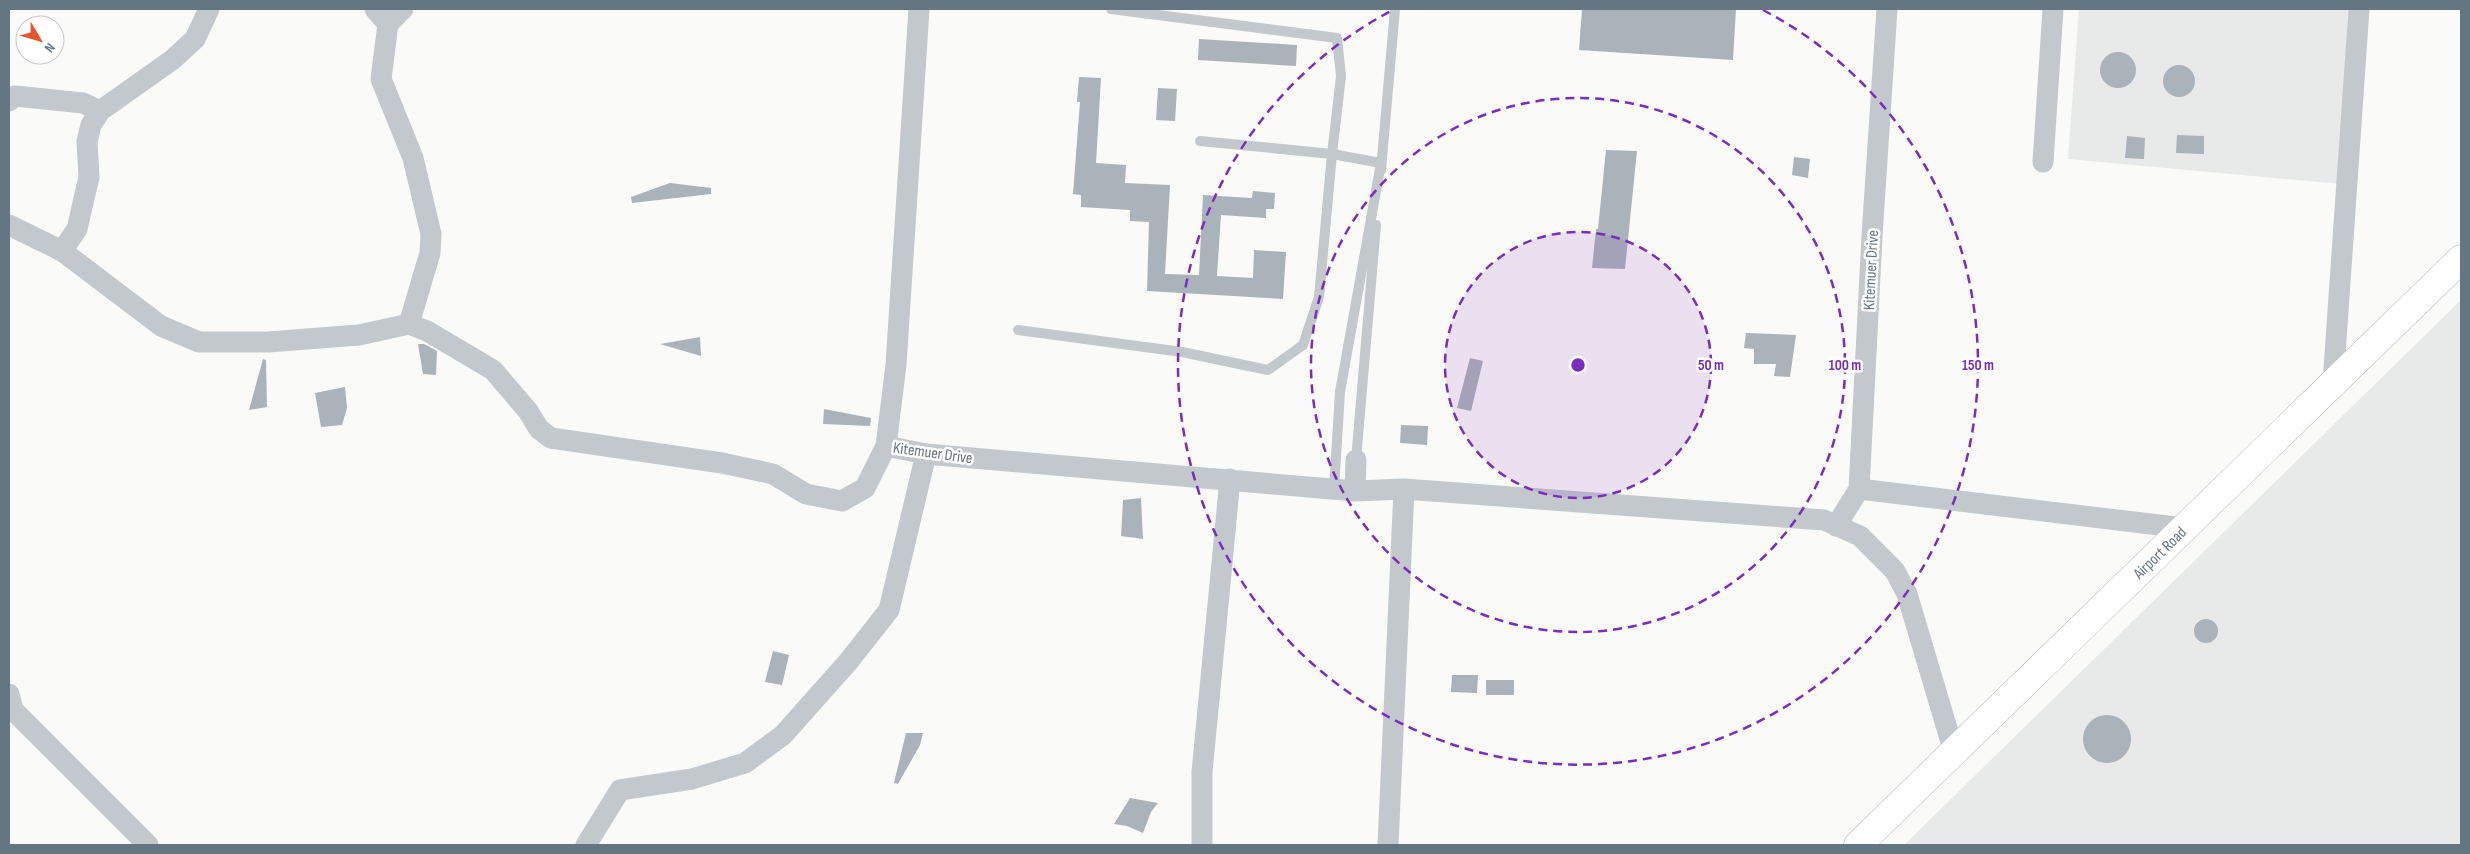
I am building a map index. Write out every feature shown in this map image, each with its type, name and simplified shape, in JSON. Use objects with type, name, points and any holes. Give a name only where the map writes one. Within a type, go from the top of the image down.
[{"type":"street","points":[[62,251],[77,229],[89,177],[87,142],[91,126],[100,110],[172,60],[195,39],[209,9]]},
{"type":"street","points":[[403,9],[381,17],[381,79],[413,158],[431,234],[430,253],[409,324]]},
{"type":"street","name":"Kitemuer Drive","points":[[919,9],[896,365],[886,446],[926,454],[1355,491],[1404,489],[1824,520],[1860,536],[1895,571],[1907,594],[1954,752]]},
{"type":"street","name":"Kitemuer Drive","points":[[1836,526],[1859,489],[1872,236],[1887,9]]},
{"type":"street","points":[[2043,162],[2053,9]]},
{"type":"street","points":[[2333,384],[2359,9]]},
{"type":"street","points":[[9,101],[15,96],[83,103],[100,110]]},
{"type":"street","points":[[9,225],[62,251],[161,326],[199,342],[268,342],[359,335],[409,324],[428,331],[493,370],[528,411],[538,429],[551,438],[722,463],[773,474],[806,494],[842,501],[865,488],[886,446]]},
{"type":"street","name":"Airport Road","points":[[1858,845],[2461,260]]},
{"type":"street","points":[[586,845],[620,790],[692,779],[745,763],[783,735],[848,662],[889,610],[926,454]]},
{"type":"street","points":[[1355,491],[1356,460]]},
{"type":"street","points":[[1202,845],[1202,772],[1230,479]]},
{"type":"street","points":[[1388,845],[1404,489]]},
{"type":"street","points":[[1859,489],[2184,528]]},
{"type":"street","points":[[9,694],[13,710],[148,845]]},
{"type":"lane","points":[[1018,330],[1182,352],[1268,370],[1303,345],[1319,297],[1341,76],[1337,38],[1135,10],[1111,9]]},
{"type":"lane","points":[[1356,460],[1394,9]]},
{"type":"lane","points":[[1200,141],[1332,154],[1381,164]]},
{"type":"lane","points":[[1334,489],[1340,392],[1381,164]]},
{"type":"shaded area","points":[[2079,9],[2348,9],[2341,184],[2068,159]]},
{"type":"shaded area","points":[[2461,300],[2461,845],[1904,845]]},
{"type":"building","points":[[1582,9],[1736,9],[1733,60],[1579,50]]},
{"type":"building","points":[[1199,39],[1297,45],[1296,66],[1198,60]]},
{"type":"building","points":[[2118,52],[2125,53],[2131,57],[2135,63],[2135,77],[2131,83],[2125,87],[2118,88],[2111,87],[2105,83],[2101,77],[2100,70],[2101,63],[2105,57],[2111,53]]},
{"type":"building","points":[[2179,65],[2185,66],[2190,70],[2194,75],[2194,87],[2190,92],[2185,96],[2179,97],[2173,96],[2168,92],[2164,87],[2163,81],[2164,75],[2168,70],[2173,66]]},
{"type":"building","points":[[1079,77],[1101,78],[1096,163],[1126,165],[1125,183],[1170,185],[1165,274],[1199,275],[1203,195],[1252,198],[1253,191],[1275,193],[1274,209],[1266,209],[1266,218],[1221,215],[1217,276],[1253,278],[1254,250],[1286,252],[1283,299],[1147,291],[1149,222],[1130,221],[1130,210],[1081,207],[1081,195],[1073,194],[1080,102],[1077,102]]},
{"type":"building","points":[[1158,88],[1177,89],[1175,121],[1156,120]]},
{"type":"building","points":[[2177,135],[2204,136],[2204,154],[2176,153]]},
{"type":"building","points":[[2127,136],[2145,138],[2144,159],[2125,158]]},
{"type":"building","points":[[1606,150],[1637,151],[1625,269],[1592,268]]},
{"type":"building","points":[[1794,157],[1810,159],[1808,178],[1792,175]]},
{"type":"building","points":[[670,183],[711,188],[711,194],[632,203],[631,197]]},
{"type":"building","points":[[1746,333],[1796,335],[1790,377],[1774,376],[1776,364],[1754,364],[1754,349],[1744,348]]},
{"type":"building","points":[[700,337],[701,356],[660,344]]},
{"type":"building","points":[[418,344],[424,344],[437,351],[436,375],[423,374]]},
{"type":"building","points":[[1470,358],[1483,361],[1471,411],[1457,408]]},
{"type":"building","points":[[263,359],[266,360],[267,407],[249,410]]},
{"type":"building","points":[[345,387],[347,408],[342,425],[321,427],[315,393]]},
{"type":"building","points":[[824,409],[871,418],[870,426],[823,424]]},
{"type":"building","points":[[1401,425],[1428,426],[1427,445],[1400,443]]},
{"type":"building","points":[[1141,498],[1143,539],[1121,536],[1123,500]]},
{"type":"building","points":[[2206,619],[2211,620],[2217,626],[2217,636],[2211,642],[2206,643],[2201,642],[2195,636],[2194,631],[2195,626],[2201,620]]},
{"type":"building","points":[[773,651],[789,655],[782,685],[765,682]]},
{"type":"building","points":[[1452,675],[1478,675],[1477,693],[1451,692]]},
{"type":"building","points":[[1486,680],[1514,680],[1514,695],[1486,695]]},
{"type":"building","points":[[2107,715],[2116,717],[2124,722],[2129,730],[2131,739],[2129,748],[2124,756],[2116,761],[2107,763],[2098,761],[2090,756],[2085,748],[2083,739],[2085,730],[2090,722],[2098,717]]},
{"type":"building","points":[[906,733],[923,733],[920,745],[898,784],[894,783]]},
{"type":"building","points":[[1130,798],[1158,803],[1151,812],[1143,833],[1127,826],[1114,824]]}]
